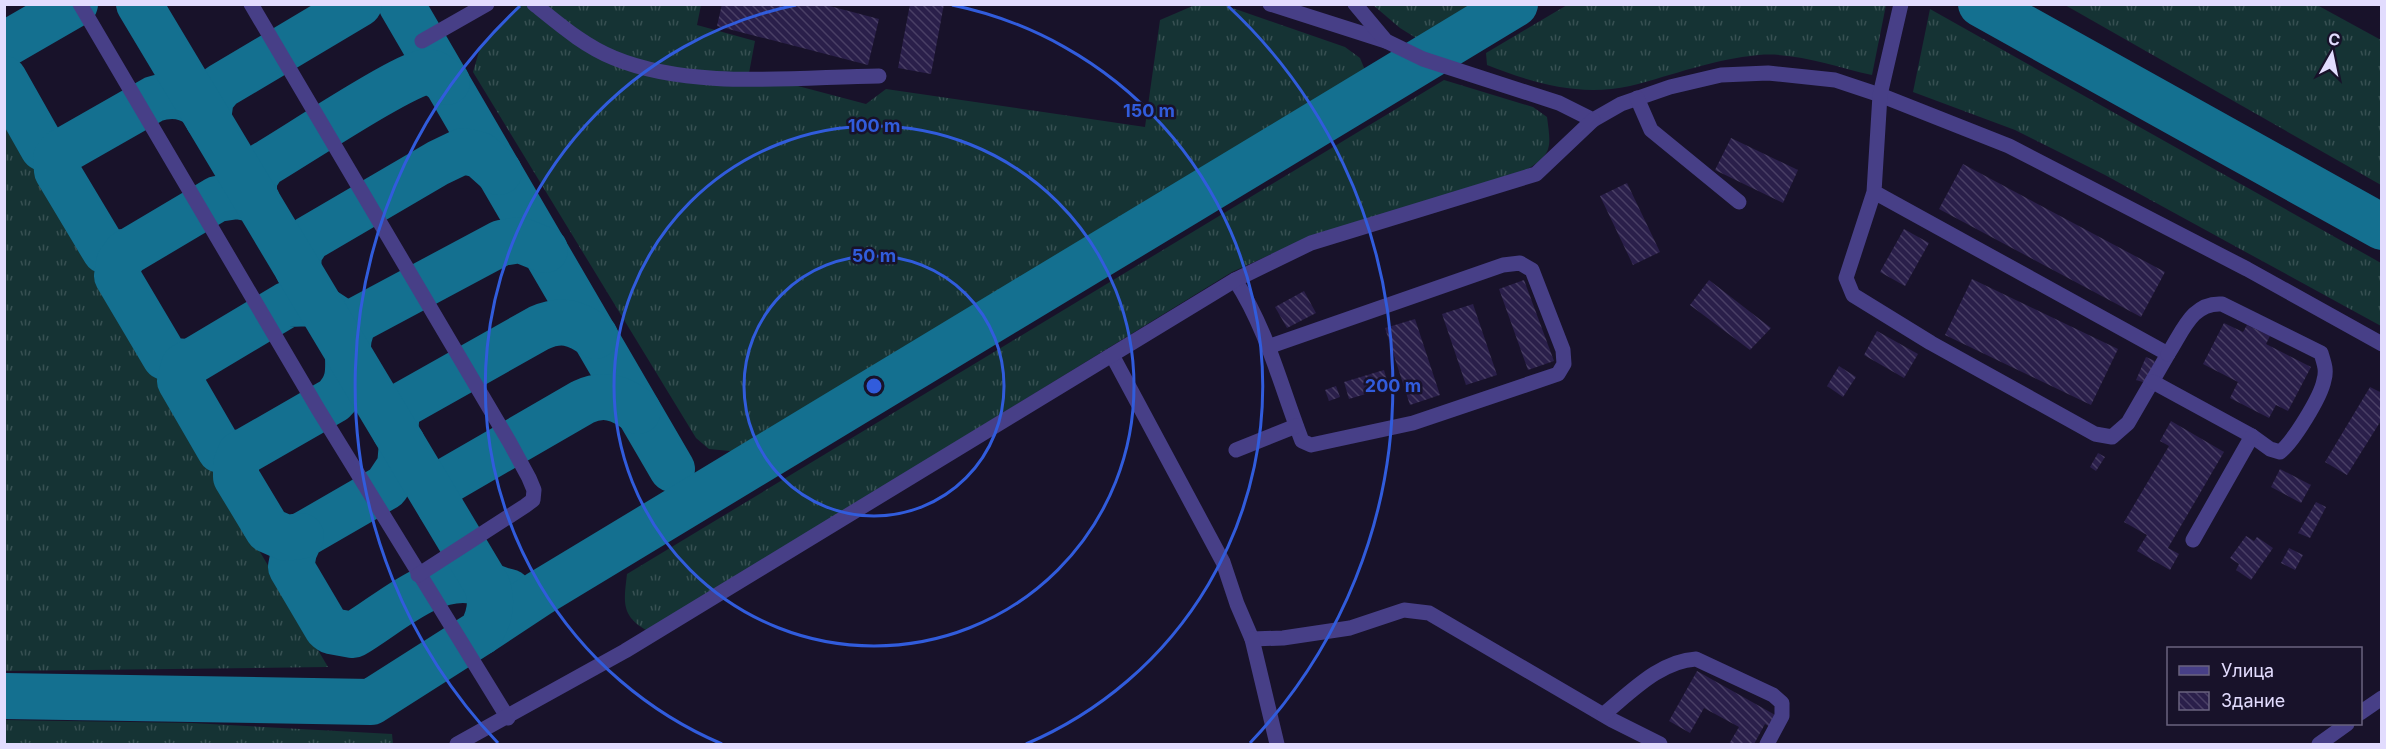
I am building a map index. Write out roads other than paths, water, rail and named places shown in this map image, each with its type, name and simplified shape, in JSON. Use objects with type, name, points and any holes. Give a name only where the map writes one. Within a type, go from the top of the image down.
[{"type":"lane","points":[[80,4],[418,575],[508,718]]},
{"type":"lane","points":[[251,4],[510,443],[534,490],[533,500],[525,506],[418,575]]},
{"type":"lane","points":[[422,41],[487,4]]},
{"type":"lane","points":[[534,4],[578,38],[614,58],[661,72],[728,78],[879,76]]},
{"type":"lane","points":[[1270,4],[1386,41],[1423,59],[1559,103],[1593,120]]},
{"type":"lane","points":[[1355,4],[1386,41]]},
{"type":"lane","points":[[1901,4],[1880,94],[1874,192],[1846,278],[1853,295],[1931,343],[2095,434],[2112,437],[2128,423],[2199,306],[2210,303],[2222,304],[2321,353],[2326,367],[2324,382],[2290,444],[2280,452],[2270,449],[2252,436],[2153,382]]},
{"type":"lane","points":[[457,744],[508,718],[625,651],[1235,280],[1311,243],[1536,174],[1593,120],[1637,98],[1670,87],[1721,75],[1768,73],[1835,80],[1880,94],[2009,146],[2247,269],[2382,344]]},
{"type":"lane","points":[[1637,98],[1651,130],[1739,202]]},
{"type":"lane","points":[[1874,192],[2168,354]]},
{"type":"lane","points":[[1235,280],[1248,300],[1268,347],[1302,441],[1311,446],[1413,423],[1558,374],[1564,364],[1563,350],[1532,270],[1520,263],[1503,265],[1268,347]]},
{"type":"lane","points":[[1112,355],[1223,562],[1252,639],[1277,744]]},
{"type":"lane","points":[[1236,450],[1296,426]]},
{"type":"lane","points":[[2193,540],[2252,436]]},
{"type":"lane","points":[[1252,639],[1283,638],[1350,628],[1404,610],[1429,613],[1660,744]]},
{"type":"lane","points":[[1604,714],[1665,667],[1682,660],[1696,660],[1773,695],[1782,703],[1782,716],[1767,744]]},
{"type":"lane","points":[[2362,712],[2382,698]]},
{"type":"lane","points":[[2319,744],[2344,725]]}]
